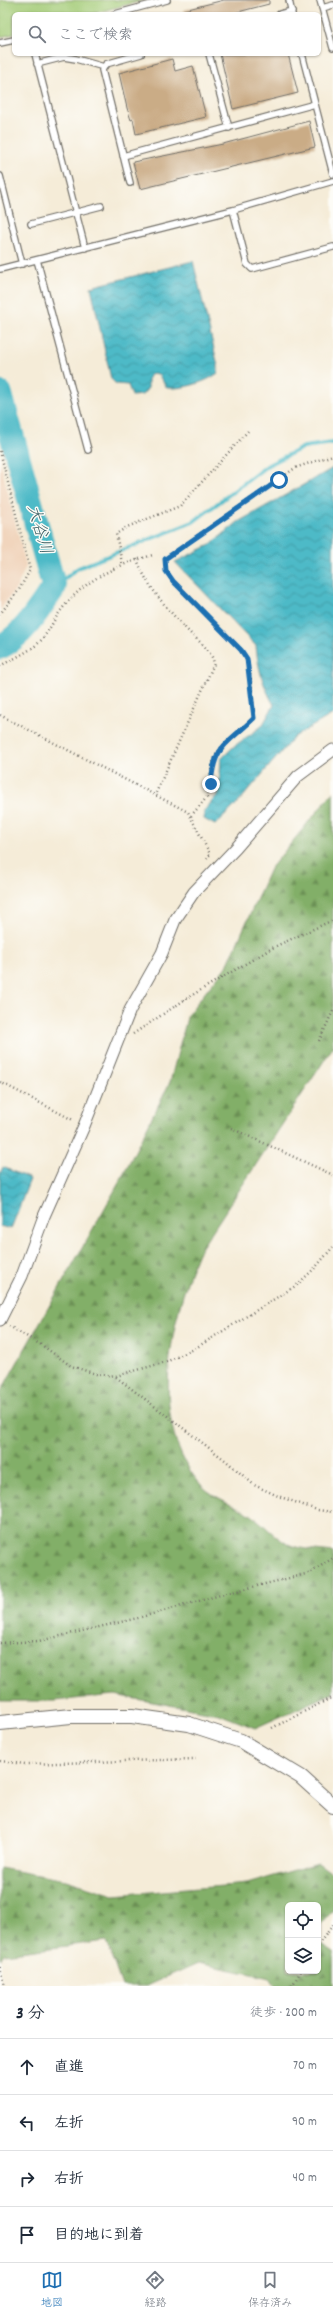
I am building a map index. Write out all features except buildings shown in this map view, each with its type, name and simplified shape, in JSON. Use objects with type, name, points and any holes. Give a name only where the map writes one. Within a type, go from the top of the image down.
[{"type":"street","points":[[3,1322],[44,1216],[84,1126],[130,1010],[162,953],[175,920],[194,892],[236,848],[298,776],[333,750]]},
{"type":"street","points":[[0,1723],[71,1716],[132,1716],[189,1724],[241,1741],[301,1777],[333,1806]]},
{"type":"lane","points":[[123,12],[168,0]]},
{"type":"lane","points":[[289,0],[292,12]]},
{"type":"lane","points":[[320,0],[333,48]]},
{"type":"lane","points":[[322,8],[333,5]]},
{"type":"lane","points":[[0,43],[12,40]]},
{"type":"lane","points":[[35,56],[85,248]]},
{"type":"lane","points":[[130,183],[102,70],[106,64],[133,56]]},
{"type":"lane","points":[[210,56],[229,128]]},
{"type":"lane","points":[[303,56],[333,174]]},
{"type":"lane","points":[[37,64],[64,57],[104,67]]},
{"type":"lane","points":[[123,156],[315,104]]},
{"type":"lane","points":[[0,176],[22,264]]},
{"type":"lane","points":[[0,269],[234,210],[333,182]]},
{"type":"lane","points":[[31,224],[102,206]]},
{"type":"lane","points":[[234,210],[247,264],[252,268],[333,248]]},
{"type":"lane","points":[[37,260],[88,450]]},
{"type":"path","points":[[122,564],[116,534],[127,527],[180,506],[248,431]]},
{"type":"path","points":[[0,451],[30,570],[19,590],[0,614]]},
{"type":"path","points":[[191,816],[207,797],[212,765],[216,754],[222,746],[254,718],[252,697],[247,659],[241,650],[173,581],[166,571],[165,559],[295,468],[333,454]]},
{"type":"path","points":[[0,666],[36,646],[62,609],[79,590],[102,574],[122,564],[153,555]]},
{"type":"path","points":[[137,559],[142,573],[151,587],[213,657],[214,664],[155,795]]},
{"type":"path","points":[[0,715],[188,812],[210,854],[206,861]]},
{"type":"path","points":[[119,1040],[127,1040],[189,997],[274,947],[333,920]]},
{"type":"path","points":[[318,1041],[333,1011]]},
{"type":"path","points":[[0,1082],[84,1126]]},
{"type":"path","points":[[231,1128],[333,1175]]},
{"type":"path","points":[[3,1322],[71,1366],[96,1374],[116,1376],[166,1362],[194,1350],[297,1285],[315,1268],[333,1247]]},
{"type":"path","points":[[116,1376],[225,1460],[254,1485],[278,1496],[317,1510],[333,1512]]},
{"type":"path","points":[[0,1643],[39,1641],[138,1618],[224,1594],[310,1573],[333,1558]]},
{"type":"path","points":[[272,1728],[333,1697]]},
{"type":"path","points":[[0,1761],[25,1764],[196,1759]]},
{"type":"path","points":[[321,1941],[333,1926]]},
{"type":"path","points":[[0,1967],[4,1986]]},
{"type":"path","points":[[292,1986],[299,1974]]},
{"type":"shaded area","points":[[0,461],[26,566],[17,587],[0,610]]},
{"type":"green space","points":[[0,0],[145,0],[99,12],[12,12],[12,34],[0,37]]},
{"type":"green space","points":[[333,792],[333,1047],[198,1253],[179,1310],[172,1341],[169,1373],[169,1405],[174,1435],[185,1463],[207,1491],[250,1514],[278,1538],[288,1544],[304,1549],[333,1552],[333,1693],[255,1728],[219,1714],[114,1695],[54,1701],[0,1701],[0,1393],[120,1181],[170,1082],[188,1014],[228,964],[270,869]]},
{"type":"green space","points":[[318,1863],[333,1874],[333,1910],[321,1924],[321,1902],[285,1902],[285,1974],[321,1974],[321,1944],[333,1952],[333,1986],[276,1986],[270,1978],[198,1963],[146,1986],[122,1986],[106,1941],[4,1954],[0,1959],[0,1868],[66,1880],[114,1895],[247,1884]]},
{"type":"water","points":[[193,261],[218,366],[218,373],[207,380],[187,386],[167,388],[158,374],[153,373],[148,378],[148,388],[142,395],[132,396],[128,385],[116,384],[111,379],[91,287]]},
{"type":"water","points":[[333,468],[333,714],[294,737],[236,805],[215,825],[204,819],[204,811],[219,793],[221,759],[233,747],[262,726],[274,705],[262,677],[256,646],[175,562],[210,545],[238,522]]},
{"type":"water","points":[[3,1167],[30,1179],[11,1229],[0,1226],[0,1174]]},
{"type":"waterway","name":"大谷川","points":[[0,393],[54,587],[24,628],[9,642],[0,647]]},
{"type":"waterway","points":[[54,587],[78,568],[193,522],[268,465],[304,447],[333,443]]},
{"type":"route","points":[[211,784],[212,765],[216,754],[222,746],[254,718],[247,659],[241,650],[173,581],[166,571],[164,565],[165,559],[279,480]]}]
